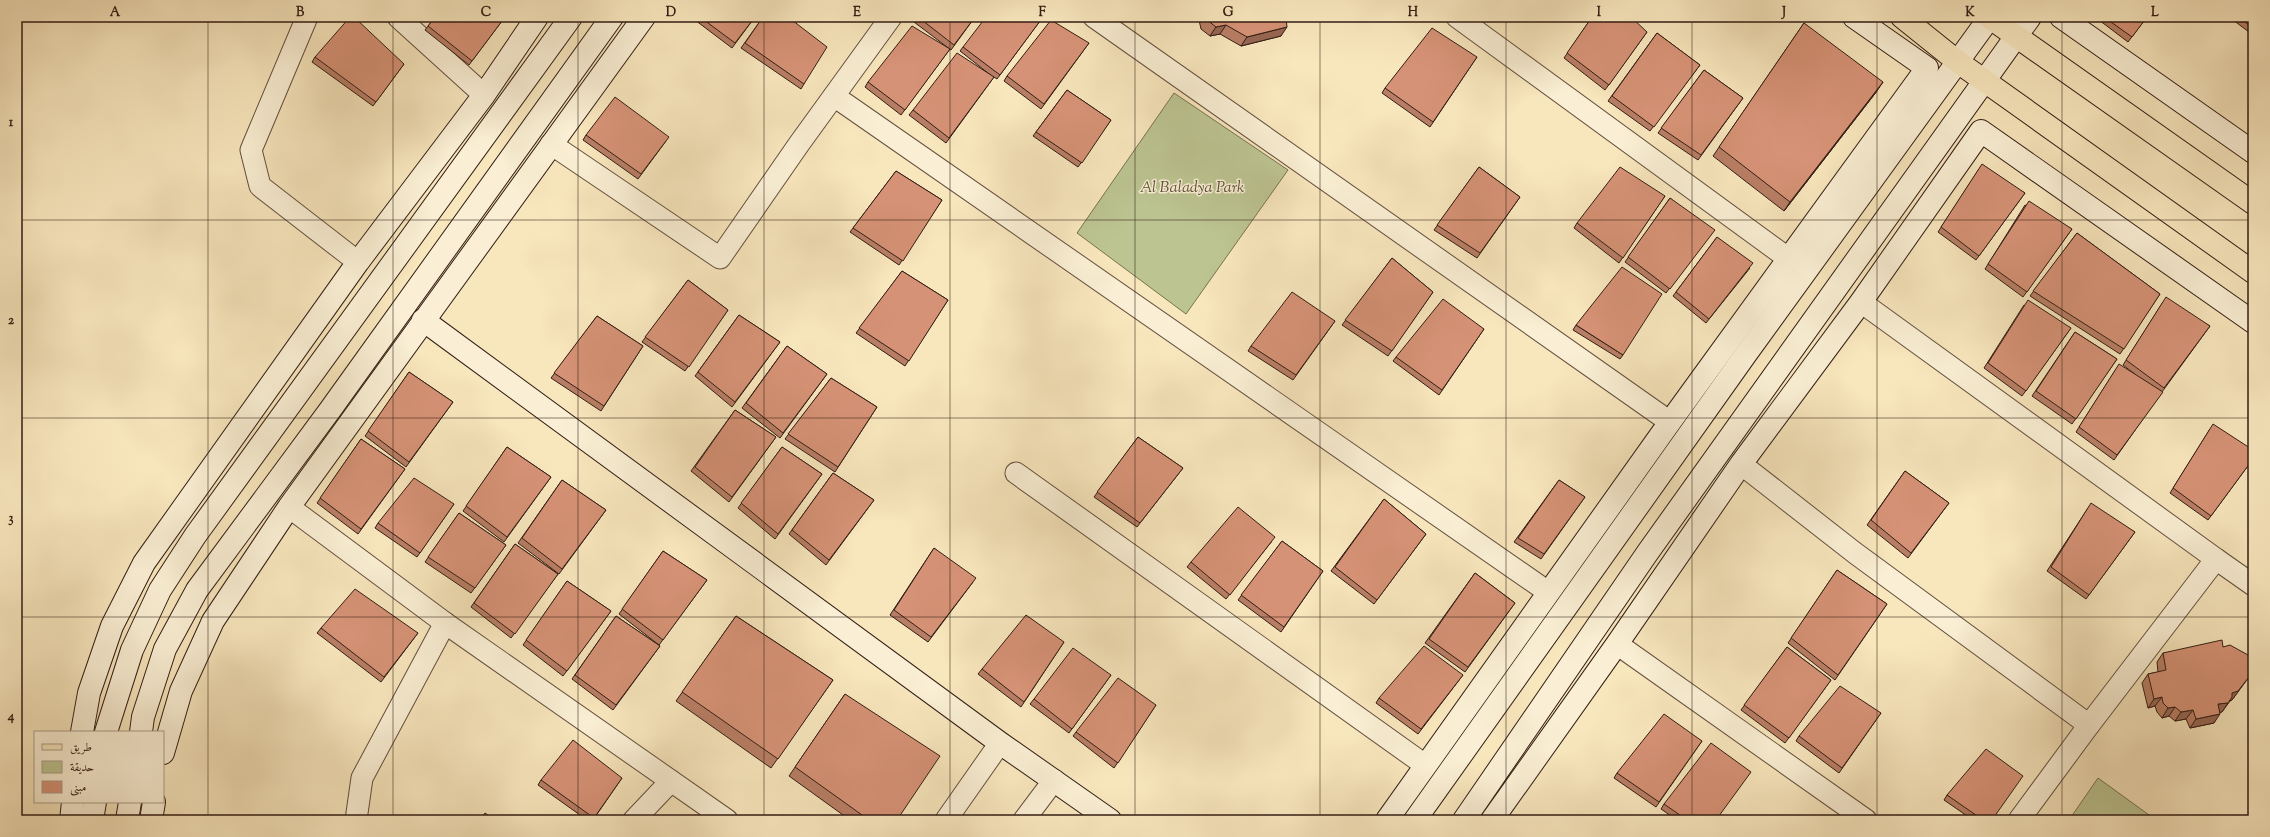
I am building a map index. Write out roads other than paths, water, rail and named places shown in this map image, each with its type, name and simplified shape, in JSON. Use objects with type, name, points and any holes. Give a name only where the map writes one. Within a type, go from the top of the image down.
[{"type":"main road","points":[[82,731],[89,693],[112,626],[144,563],[358,262],[484,95],[536,17]]},
{"type":"main road","points":[[106,731],[132,650],[160,590],[195,536],[571,17]]},
{"type":"main road","points":[[141,731],[143,717],[165,648],[197,590],[330,410],[612,17]]},
{"type":"main road","points":[[164,750],[181,691],[213,621],[290,507],[423,320],[644,17]]},
{"type":"main road","points":[[1387,820],[1670,422],[1927,68],[1854,17]]},
{"type":"main road","points":[[1902,17],[1958,62],[2253,272]]},
{"type":"main road","points":[[1415,820],[1746,354],[1990,17],[2253,203]]},
{"type":"main road","points":[[1464,820],[1648,552],[1986,81],[2030,17]]},
{"type":"main road","points":[[2061,17],[2253,152]]},
{"type":"main road","points":[[1496,818],[1741,464],[1861,302],[1981,131],[2253,322]]},
{"type":"main road","points":[[423,320],[1000,743],[1110,820]]},
{"type":"main road","points":[[71,820],[73,803]]},
{"type":"main road","points":[[92,820],[95,803]]},
{"type":"main road","points":[[127,820],[130,803]]},
{"type":"main road","points":[[151,820],[154,803]]},
{"type":"street","points":[[307,17],[251,150],[260,186],[358,262]]},
{"type":"street","points":[[398,17],[484,95]]},
{"type":"street","points":[[551,144],[720,258],[891,17]]},
{"type":"street","points":[[1094,17],[1670,422]]},
{"type":"street","points":[[1457,17],[1789,259]]},
{"type":"street","points":[[834,96],[1548,592]]},
{"type":"street","points":[[1861,302],[2253,585]]},
{"type":"street","points":[[1741,464],[1855,553],[2089,725]]},
{"type":"street","points":[[1016,473],[1425,765]]},
{"type":"street","points":[[290,507],[446,623],[727,820]]},
{"type":"street","points":[[2019,820],[2089,725],[2216,559]]},
{"type":"street","points":[[356,820],[362,778],[446,623]]},
{"type":"street","points":[[1617,644],[1866,820]]},
{"type":"street","points":[[946,820],[1000,743]]},
{"type":"street","points":[[1024,820],[1054,780]]},
{"type":"street","points":[[634,820],[671,781]]},
{"type":"park label","name":"Al Baladya Park","points":[[1192,188]]}]
